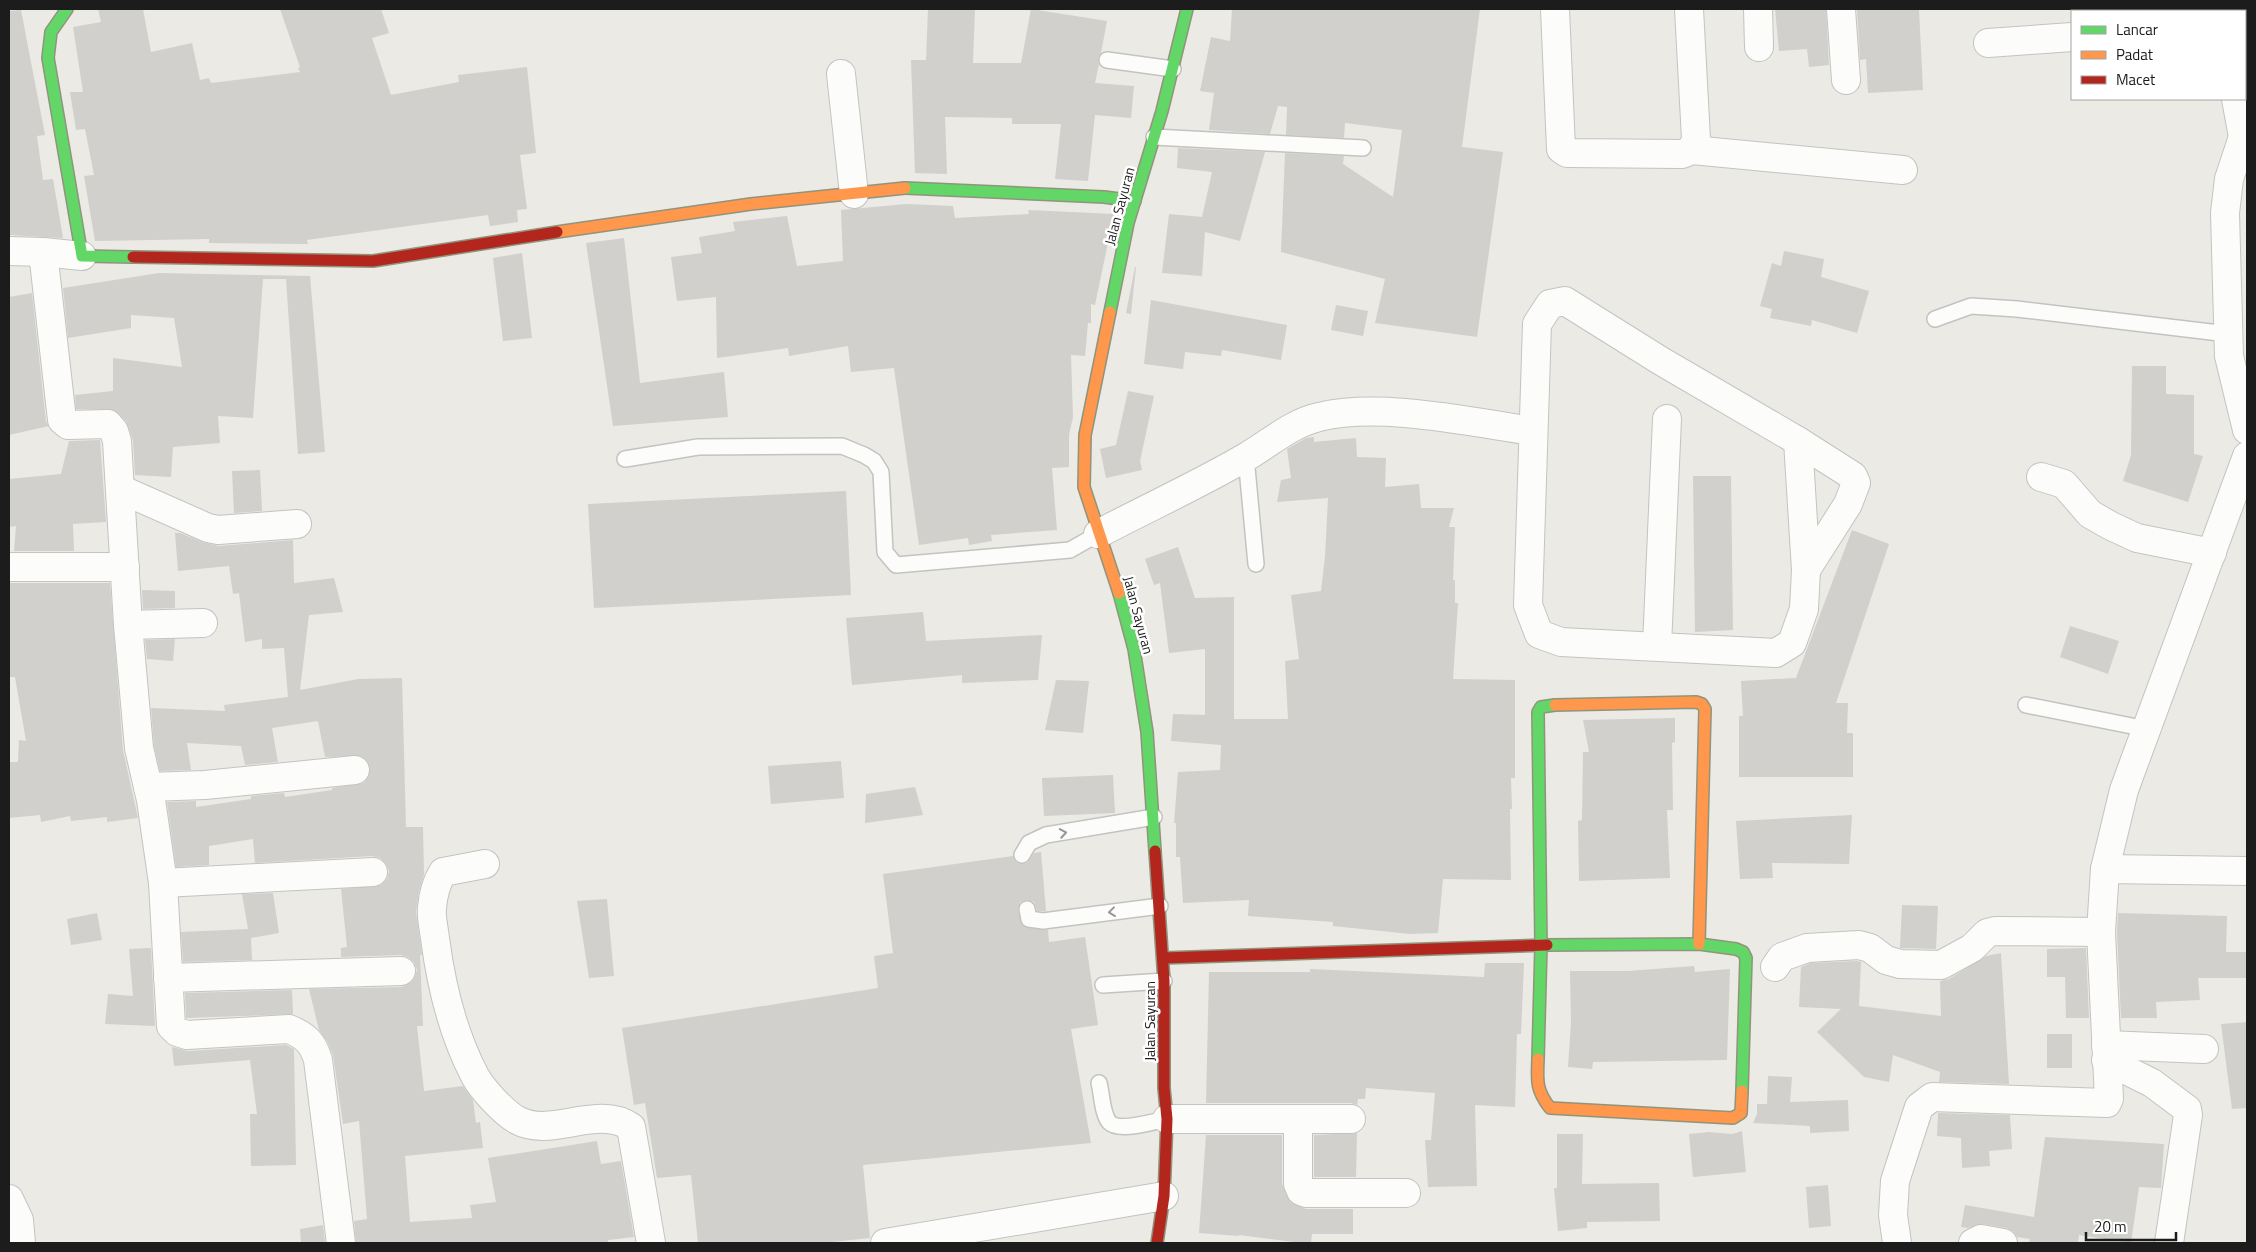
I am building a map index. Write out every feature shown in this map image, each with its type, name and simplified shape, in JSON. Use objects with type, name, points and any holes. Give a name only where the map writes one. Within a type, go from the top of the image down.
[{"type":"street","points":[[67,9],[51,32],[48,58],[82,256]]},
{"type":"street","name":"Jalan Sayuran","points":[[1158,1243],[1164,1196],[1167,1119],[1164,1088],[1163,958],[1147,732],[1134,649],[1114,576],[1098,534],[1084,487],[1085,435],[1128,224],[1173,70],[1187,9]]},
{"type":"street","points":[[1555,9],[1561,149],[1567,153],[1682,154],[1692,150],[1904,170]]},
{"type":"street","points":[[1689,9],[1696,139],[1692,150]]},
{"type":"street","points":[[1758,9],[1760,47]]},
{"type":"street","points":[[1841,9],[1846,80]]},
{"type":"street","points":[[1988,43],[2071,37]]},
{"type":"street","points":[[841,74],[854,194]]},
{"type":"street","points":[[2236,100],[2245,138],[2229,179],[2225,214],[2228,334],[2232,372],[2247,430]]},
{"type":"street","points":[[9,251],[82,256],[373,261],[751,204],[906,188],[1104,197],[1135,201]]},
{"type":"street","points":[[43,252],[62,420],[68,425],[108,424],[114,431],[117,441],[128,625],[140,748],[155,821],[163,883],[171,1026],[178,1032],[187,1035],[289,1029],[302,1034],[310,1041],[318,1060],[341,1243]]},
{"type":"street","points":[[1798,441],[1806,570],[1804,609],[1792,643],[1776,653],[1561,642],[1539,634],[1528,605],[1537,324],[1550,304],[1565,301],[1798,441],[1853,476],[1856,482],[1848,504],[1806,570]]},
{"type":"street","points":[[1098,534],[1246,457],[1294,426],[1316,417],[1350,412],[1399,413],[1533,430]]},
{"type":"street","points":[[1657,646],[1667,419]]},
{"type":"street","points":[[1897,1243],[1893,1215],[1895,1181],[1919,1106],[1932,1097],[2107,1102],[2109,1090],[2101,932],[2106,869],[2124,790],[2247,456]]},
{"type":"street","points":[[2041,477],[2064,484],[2090,514],[2137,538],[2212,553]]},
{"type":"street","points":[[120,489],[208,528],[218,530],[296,524]]},
{"type":"street","points":[[9,567],[125,567]]},
{"type":"street","points":[[128,625],[203,623]]},
{"type":"street","points":[[1163,958],[1540,945],[1699,944],[1736,949],[1742,952],[1746,958],[1741,1113],[1733,1118],[1550,1108],[1542,1098],[1537,1085],[1540,945],[1538,712],[1541,707],[1546,705],[1696,702],[1702,704],[1705,709],[1699,944]]},
{"type":"street","points":[[148,787],[205,785],[355,770]]},
{"type":"street","points":[[484,864],[443,872],[438,879],[432,910],[438,963],[458,1040],[476,1079],[505,1112],[517,1120],[533,1126],[604,1119],[621,1121],[631,1127],[652,1243]]},
{"type":"street","points":[[2106,869],[2247,871]]},
{"type":"street","points":[[163,883],[373,872]]},
{"type":"street","points":[[1775,966],[1782,957],[1807,948],[1859,945],[1870,948],[1886,960],[1900,964],[1941,965],[1972,948],[1987,933],[1995,930],[2101,932]]},
{"type":"street","points":[[168,978],[401,970]]},
{"type":"street","points":[[2106,1052],[2204,1050]]},
{"type":"street","points":[[2106,1052],[2187,1109],[2188,1115],[2169,1243]]},
{"type":"street","points":[[1167,1119],[1351,1120]]},
{"type":"street","points":[[1298,1119],[1298,1184],[1301,1191],[1306,1193],[1406,1193]]},
{"type":"street","points":[[885,1243],[1164,1196]]},
{"type":"street","points":[[9,1198],[19,1220],[21,1243]]},
{"type":"street","points":[[1973,1243],[1981,1239],[2003,1243]]},
{"type":"lane","points":[[1107,60],[1173,70]]},
{"type":"lane","points":[[1154,137],[1363,148]]},
{"type":"lane","points":[[1935,319],[1971,306],[2017,309],[2228,334]]},
{"type":"lane","points":[[625,459],[698,447],[842,446],[874,461],[881,472],[885,552],[896,565],[1070,550],[1098,534]]},
{"type":"lane","points":[[1246,457],[1256,564]]},
{"type":"lane","points":[[2026,705],[2146,729]]},
{"type":"lane","points":[[1022,855],[1029,843],[1046,835],[1154,817]]},
{"type":"lane","points":[[1027,909],[1029,919],[1042,921],[1160,906]]},
{"type":"lane","points":[[1103,985],[1164,980]]},
{"type":"lane","points":[[1099,1084],[1109,1122],[1116,1126],[1132,1126],[1167,1119]]},
{"type":"building","points":[[98,9],[143,9],[151,52],[192,43],[200,80],[209,78],[211,83],[300,72],[298,68],[300,67],[280,9],[381,9],[389,33],[372,38],[391,95],[459,82],[458,75],[527,67],[536,153],[520,155],[527,209],[517,210],[518,222],[490,226],[488,215],[307,240],[308,244],[209,243],[209,239],[95,241],[84,176],[94,175],[85,129],[76,130],[70,92],[83,92],[73,27],[101,22]]},
{"type":"building","points":[[928,9],[975,9],[973,63],[1021,63],[1031,9],[1107,21],[1101,53],[1098,58],[1099,64],[1095,83],[1134,86],[1131,118],[1095,115],[1088,181],[1055,179],[1061,124],[1012,124],[1012,118],[945,117],[947,174],[915,173],[911,60],[926,60]]},
{"type":"building","points":[[1232,9],[1480,9],[1462,147],[1503,152],[1477,337],[1375,323],[1385,279],[1281,252],[1285,153],[1344,156],[1343,164],[1393,197],[1402,130],[1345,123],[1344,138],[1286,135],[1287,107],[1278,106],[1270,134],[1209,130],[1214,93],[1200,91],[1211,37],[1230,41]]},
{"type":"building","points":[[1775,9],[1826,9],[1829,65],[1809,67],[1807,49],[1779,51]]},
{"type":"building","points":[[1857,9],[1919,9],[1923,90],[1868,93],[1866,59],[1860,60]]},
{"type":"building","points":[[21,10],[45,135],[37,136],[43,180],[53,179],[63,238],[9,235],[9,11]]},
{"type":"building","points":[[1178,148],[1265,152],[1240,241],[1205,232],[1202,276],[1162,273],[1169,214],[1202,217],[1212,172],[1177,168]]},
{"type":"building","points":[[906,204],[953,206],[955,218],[1029,214],[1028,210],[1114,214],[1095,305],[1091,304],[1091,323],[1088,323],[1085,356],[1071,355],[1073,417],[1069,435],[1069,467],[1052,468],[1057,530],[991,535],[992,541],[969,545],[968,538],[919,545],[894,368],[851,372],[848,346],[789,356],[788,348],[717,358],[716,297],[677,301],[671,257],[702,253],[699,237],[735,231],[733,222],[787,216],[797,266],[843,261],[841,210]]},
{"type":"building","points":[[624,238],[640,383],[724,372],[728,417],[613,426],[586,243]]},
{"type":"building","points":[[1784,251],[1824,259],[1821,277],[1869,291],[1857,333],[1812,320],[1811,326],[1770,318],[1772,309],[1760,306],[1772,263],[1781,266]]},
{"type":"building","points":[[522,253],[532,338],[503,341],[493,258]]},
{"type":"building","points":[[1136,267],[1131,314],[1126,313]]},
{"type":"building","points":[[159,273],[310,276],[325,452],[298,454],[286,279],[263,279],[253,418],[218,416],[220,443],[173,447],[171,477],[135,475],[133,440],[126,421],[114,410],[76,409],[75,395],[113,391],[113,358],[182,367],[174,318],[131,315],[131,328],[68,338],[63,288]]},
{"type":"building","points":[[32,293],[46,422],[49,426],[9,435],[9,297]]},
{"type":"building","points":[[1151,300],[1287,325],[1281,360],[1222,350],[1221,356],[1185,352],[1183,369],[1144,364]]},
{"type":"building","points":[[1336,305],[1368,311],[1363,336],[1331,330]]},
{"type":"building","points":[[2132,366],[2166,366],[2166,394],[2194,395],[2194,454],[2203,456],[2188,502],[2123,481],[2131,455]]},
{"type":"building","points":[[1128,391],[1154,396],[1140,461],[1142,470],[1106,478],[1100,449],[1116,445]]},
{"type":"building","points":[[1314,437],[1314,442],[1356,438],[1357,457],[1386,458],[1385,487],[1419,484],[1421,508],[1454,508],[1449,527],[1455,527],[1453,580],[1455,580],[1455,603],[1458,603],[1453,679],[1515,680],[1515,778],[1511,778],[1512,809],[1510,809],[1511,880],[1443,879],[1438,933],[1410,934],[1333,926],[1333,922],[1248,916],[1249,900],[1183,903],[1180,857],[1176,857],[1176,823],[1174,823],[1178,772],[1220,770],[1221,745],[1171,741],[1173,714],[1205,715],[1205,649],[1169,653],[1160,583],[1154,585],[1145,559],[1178,547],[1195,598],[1234,597],[1234,719],[1288,719],[1285,661],[1299,659],[1291,595],[1321,591],[1328,498],[1277,502],[1281,480],[1291,478],[1287,449],[1306,438]]},
{"type":"building","points":[[100,440],[106,522],[73,524],[74,551],[14,551],[16,526],[9,527],[9,479],[61,474],[69,441]]},
{"type":"building","points":[[260,470],[262,511],[234,513],[232,471]]},
{"type":"building","points":[[1693,476],[1731,476],[1733,630],[1695,632]]},
{"type":"building","points":[[846,491],[851,595],[594,608],[588,504]]},
{"type":"building","points":[[1852,530],[1889,544],[1836,703],[1848,703],[1847,733],[1853,733],[1853,777],[1739,777],[1739,716],[1743,716],[1741,681],[1796,678]]},
{"type":"building","points":[[175,533],[219,546],[293,540],[294,583],[334,578],[343,612],[309,615],[300,690],[358,679],[402,678],[406,827],[423,827],[424,875],[419,891],[416,912],[422,955],[420,955],[423,1026],[417,1026],[424,1091],[463,1086],[473,1100],[476,1123],[480,1122],[483,1148],[405,1156],[410,1222],[472,1218],[470,1205],[496,1202],[488,1158],[597,1141],[601,1164],[621,1161],[634,1237],[608,1240],[608,1243],[356,1243],[354,1221],[367,1219],[359,1121],[343,1124],[333,1055],[327,1041],[319,1030],[309,989],[401,987],[409,984],[414,979],[417,970],[414,962],[408,957],[401,955],[341,957],[341,948],[347,947],[341,889],[381,885],[387,879],[389,871],[386,864],[380,858],[372,856],[255,863],[253,839],[209,846],[209,865],[176,867],[167,802],[196,801],[196,807],[251,799],[251,796],[284,793],[285,797],[332,790],[332,788],[364,783],[369,776],[370,768],[367,761],[361,756],[325,757],[318,721],[272,728],[278,762],[245,765],[241,746],[187,743],[191,770],[160,771],[154,746],[151,708],[225,711],[224,705],[288,697],[284,648],[262,649],[262,639],[245,642],[239,593],[233,594],[229,566],[178,571]]},
{"type":"building","points":[[9,583],[110,583],[123,750],[138,818],[107,822],[107,817],[71,821],[70,816],[41,822],[40,815],[9,818],[9,762],[18,762],[19,740],[26,741],[15,677],[9,677]]},
{"type":"building","points":[[142,590],[175,591],[175,608],[143,609]]},
{"type":"building","points":[[923,612],[926,641],[1042,635],[1038,680],[962,683],[962,675],[852,685],[846,618]]},
{"type":"building","points":[[2070,626],[2119,641],[2108,674],[2060,657]]},
{"type":"building","points":[[175,639],[173,661],[147,659],[145,640]]},
{"type":"building","points":[[1056,680],[1089,681],[1083,733],[1045,730]]},
{"type":"building","points":[[1675,718],[1675,742],[1672,743],[1673,810],[1667,810],[1670,878],[1579,881],[1578,821],[1582,820],[1583,752],[1589,752],[1583,720]]},
{"type":"building","points":[[841,761],[844,798],[771,804],[768,766]]},
{"type":"building","points":[[1113,775],[1115,813],[1044,816],[1042,778]]},
{"type":"building","points":[[915,787],[923,815],[865,823],[866,794]]},
{"type":"building","points":[[1852,815],[1849,864],[1772,863],[1773,878],[1740,879],[1736,821]]},
{"type":"building","points":[[1041,852],[1046,911],[1037,911],[1034,902],[1026,900],[1020,902],[1018,911],[1023,926],[1048,930],[1049,942],[1085,937],[1098,1025],[1071,1029],[1091,1143],[863,1165],[870,1238],[822,1243],[698,1243],[691,1175],[657,1178],[645,1103],[634,1105],[622,1028],[878,988],[874,956],[893,953],[883,874],[1013,856],[1017,863],[1022,864],[1027,863],[1034,853]]},
{"type":"building","points":[[273,893],[279,933],[251,938],[252,960],[183,962],[181,932],[248,929],[242,894]]},
{"type":"building","points":[[607,899],[614,976],[589,978],[577,901]]},
{"type":"building","points":[[1902,905],[1938,906],[1936,949],[1900,948]]},
{"type":"building","points":[[97,913],[102,940],[71,945],[67,919]]},
{"type":"building","points":[[2118,913],[2227,916],[2226,952],[2247,952],[2247,978],[2198,978],[2200,1000],[2156,1002],[2157,1018],[2121,1018],[2117,932]]},
{"type":"building","points":[[151,948],[155,1026],[105,1024],[108,994],[133,996],[129,949]]},
{"type":"building","points":[[2086,948],[2089,1018],[2066,1018],[2065,977],[2047,977],[2047,949]]},
{"type":"building","points":[[2001,953],[2009,1084],[1939,1082],[1940,1072],[1893,1055],[1889,1082],[1864,1077],[1817,1032],[1841,1009],[1799,1007],[1801,967],[1810,963],[1857,961],[1861,962],[1859,1006],[1941,1016],[1940,981],[1949,979],[1986,956]]},
{"type":"building","points":[[1485,963],[1524,963],[1521,1034],[1517,1034],[1515,1107],[1475,1105],[1477,1186],[1428,1187],[1425,1140],[1431,1140],[1435,1093],[1366,1088],[1365,1099],[1358,1099],[1357,1105],[1351,1103],[1206,1103],[1209,972],[1310,972],[1310,969],[1484,977]]},
{"type":"building","points":[[1694,966],[1695,972],[1730,969],[1727,1060],[1593,1062],[1592,1069],[1568,1067],[1571,1024],[1570,971],[1628,971]]},
{"type":"building","points":[[292,990],[293,1014],[186,1018],[185,993]]},
{"type":"building","points":[[2247,1022],[2247,1108],[2232,1109],[2221,1024]]},
{"type":"building","points":[[2047,1034],[2072,1034],[2072,1068],[2047,1068]]},
{"type":"building","points":[[286,1045],[294,1049],[296,1165],[251,1166],[250,1114],[257,1114],[250,1060],[174,1066],[172,1047],[188,1051]]},
{"type":"building","points":[[1768,1076],[1792,1077],[1790,1102],[1848,1100],[1849,1131],[1810,1133],[1810,1126],[1753,1123],[1757,1114],[1757,1104],[1767,1104]]},
{"type":"building","points":[[1938,1113],[2010,1115],[2012,1149],[1989,1151],[1990,1166],[1962,1168],[1961,1138],[1937,1136]]},
{"type":"building","points":[[1742,1131],[1746,1172],[1693,1177],[1689,1134],[1709,1132],[1732,1134]]},
{"type":"building","points":[[1357,1133],[1356,1177],[1314,1177],[1314,1135]]},
{"type":"building","points":[[1557,1134],[1583,1134],[1582,1184],[1659,1183],[1660,1221],[1587,1222],[1587,1228],[1558,1231],[1554,1188],[1557,1188]]},
{"type":"building","points":[[1206,1135],[1282,1135],[1282,1184],[1290,1202],[1306,1209],[1353,1209],[1353,1234],[1312,1234],[1311,1243],[1302,1243],[1239,1235],[1199,1233]]},
{"type":"building","points":[[2045,1137],[2164,1144],[2161,1188],[2139,1187],[2131,1243],[2079,1235],[2078,1243],[2029,1243],[2030,1239],[2017,1237],[2013,1231],[2006,1228],[1983,1224],[1968,1228],[1961,1227],[1965,1205],[2034,1217]]},
{"type":"building","points":[[1828,1185],[1831,1226],[1809,1228],[1806,1187]]},
{"type":"building","points":[[323,1225],[325,1243],[301,1243],[300,1229]]},
{"type":"traffic: fast","points":[[67,9],[51,32],[48,58],[82,256],[133,257]]},
{"type":"traffic: fast","points":[[1110,312],[1128,223],[1162,111],[1187,9]]},
{"type":"traffic: fast","points":[[905,188],[1104,197],[1135,201]]},
{"type":"traffic: fast","points":[[1119,593],[1134,649],[1147,732],[1155,851]]},
{"type":"traffic: fast","points":[[1538,1059],[1541,945],[1538,712],[1541,707],[1555,705]]},
{"type":"traffic: fast","points":[[1547,945],[1699,944],[1736,949],[1743,952],[1746,958],[1742,1091]]},
{"type":"traffic: slow","points":[[557,232],[751,204],[905,188]]},
{"type":"traffic: slow","points":[[1110,312],[1085,435],[1084,487],[1119,593]]},
{"type":"traffic: slow","points":[[1555,705],[1696,702],[1702,704],[1705,709],[1699,944]]},
{"type":"traffic: slow","points":[[1538,1059],[1538,1085],[1542,1096],[1550,1108],[1733,1118],[1741,1113],[1742,1091]]},
{"type":"traffic: jam","points":[[133,257],[373,261],[557,232]]},
{"type":"traffic: jam","points":[[1155,851],[1164,981],[1164,1088],[1167,1119],[1164,1196],[1157,1243]]},
{"type":"traffic: jam","points":[[1163,958],[1547,945]]}]
